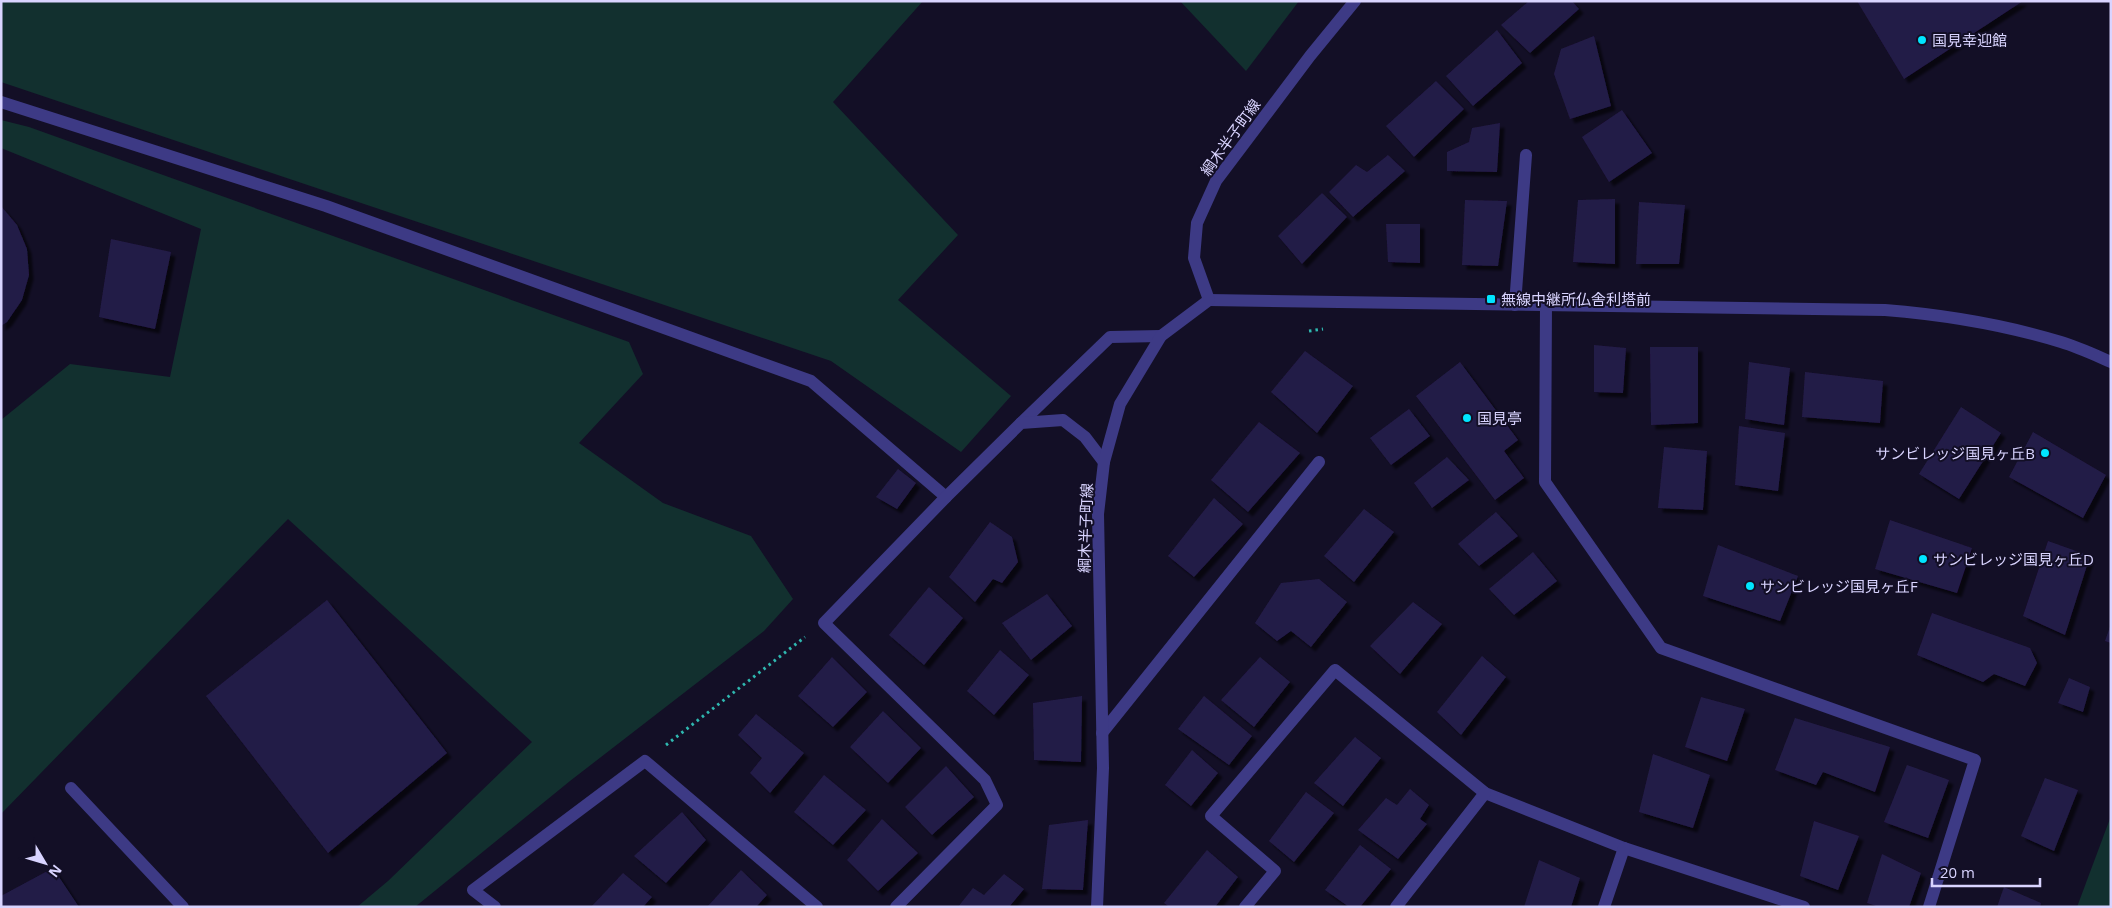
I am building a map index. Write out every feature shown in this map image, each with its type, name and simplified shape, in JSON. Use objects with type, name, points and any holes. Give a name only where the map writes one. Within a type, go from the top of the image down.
[{"type":"street","name":"綱木半子町線","points":[[1098,907],[1103,768],[1098,514],[1104,462],[1120,404],[1161,336],[1209,300],[1194,258],[1197,223],[1216,181],[1310,56],[1355,1]]},
{"type":"street","points":[[1,102],[326,206],[811,381],[946,497]]},
{"type":"street","points":[[1514,305],[1526,156]]},
{"type":"street","points":[[1209,300],[1885,310],[1949,316],[2001,326],[2063,342],[2111,362]]},
{"type":"street","points":[[1546,305],[1545,482],[1661,648],[1975,760],[1929,907]]},
{"type":"street","points":[[896,907],[997,805],[984,780],[824,623],[946,497],[1110,337],[1161,336]]},
{"type":"street","points":[[1021,423],[1063,420],[1085,437],[1104,462]]},
{"type":"street","points":[[1102,733],[1319,462]]},
{"type":"street","points":[[1245,907],[1275,871],[1211,816],[1335,670],[1486,793],[1624,848],[1804,907]]},
{"type":"street","points":[[495,907],[474,890],[645,761],[817,907]]},
{"type":"street","points":[[71,788],[183,907]]},
{"type":"street","points":[[1396,907],[1486,793]]},
{"type":"street","points":[[1604,907],[1624,848]]},
{"type":"path","points":[[645,761],[824,623]]},
{"type":"green space","points":[[1,1],[923,1],[833,102],[958,235],[898,300],[1011,396],[961,452],[831,361],[1,82]]},
{"type":"green space","points":[[1180,1],[1299,1],[1246,71]]},
{"type":"green space","points":[[1,120],[29,127],[629,342],[643,374],[579,443],[663,503],[751,536],[793,599],[764,631],[570,781],[415,907],[357,907],[388,881],[532,742],[288,519],[1,814],[1,420],[70,364],[170,377],[201,229],[1,148]]},
{"type":"green space","points":[[2111,816],[2111,907],[2077,907]]},
{"type":"building","points":[[1529,1],[1572,1],[1579,9],[1530,53],[1501,25]]},
{"type":"building","name":"国見幸迎館","points":[[1857,1],[2023,1],[1904,79]]},
{"type":"building","points":[[1497,30],[1522,63],[1473,106],[1446,76]]},
{"type":"building","points":[[1594,36],[1611,106],[1570,119],[1554,74],[1561,49]]},
{"type":"building","points":[[1436,81],[1464,109],[1414,157],[1386,126]]},
{"type":"building","points":[[1622,110],[1652,153],[1609,182],[1582,137]]},
{"type":"building","points":[[1500,123],[1497,172],[1447,171],[1447,152],[1469,142],[1472,128]]},
{"type":"building","points":[[1388,155],[1405,171],[1353,217],[1329,192],[1356,165],[1367,172]]},
{"type":"building","points":[[1322,193],[1347,217],[1302,264],[1278,236]]},
{"type":"building","points":[[1615,199],[1615,264],[1573,262],[1578,200]]},
{"type":"building","points":[[1465,200],[1507,201],[1498,266],[1462,265]]},
{"type":"building","points":[[1639,202],[1685,205],[1679,264],[1636,264]]},
{"type":"building","points":[[1,206],[17,225],[27,249],[29,275],[22,300],[7,322],[1,326]]},
{"type":"building","points":[[1386,224],[1420,224],[1420,263],[1388,262]]},
{"type":"building","points":[[111,239],[171,252],[155,329],[99,317]]},
{"type":"building","points":[[1594,345],[1626,348],[1623,393],[1594,392]]},
{"type":"building","points":[[1650,347],[1698,347],[1698,423],[1651,425]]},
{"type":"building","points":[[1305,351],[1353,386],[1317,433],[1271,392]]},
{"type":"building","name":"国見亭","points":[[1460,362],[1518,440],[1504,451],[1524,478],[1495,500],[1416,396]]},
{"type":"building","points":[[1749,362],[1790,368],[1784,425],[1745,419]]},
{"type":"building","points":[[1805,372],[1883,381],[1880,423],[1802,417]]},
{"type":"building","points":[[1961,407],[2001,433],[1959,499],[1919,474]]},
{"type":"building","points":[[1409,409],[1430,436],[1391,465],[1370,438]]},
{"type":"building","points":[[1259,422],[1300,453],[1248,512],[1211,480]]},
{"type":"building","points":[[1739,426],[1785,433],[1778,491],[1735,485]]},
{"type":"building","name":"サンビレッジ国見ヶ丘B","points":[[2033,432],[2106,475],[2083,518],[2009,477]]},
{"type":"building","points":[[1664,447],[1707,451],[1703,510],[1658,508]]},
{"type":"building","points":[[1447,457],[1469,480],[1432,508],[1414,483]]},
{"type":"building","points":[[898,469],[916,483],[897,509],[876,497]]},
{"type":"building","points":[[1214,498],[1243,524],[1194,577],[1168,556]]},
{"type":"building","points":[[1364,509],[1394,532],[1354,582],[1324,556]]},
{"type":"building","points":[[1496,512],[1518,536],[1479,566],[1458,544]]},
{"type":"building","name":"サンビレッジ国見ヶ丘D","points":[[1890,520],[1972,548],[1957,593],[1875,569]]},
{"type":"building","points":[[990,522],[1012,537],[1018,562],[1002,583],[993,579],[975,602],[949,577]]},
{"type":"building","name":"サンビレッジ国見ヶ丘D","points":[[2048,541],[2090,556],[2065,635],[2023,616]]},
{"type":"building","name":"サンビレッジ国見ヶ丘F","points":[[1718,545],[1798,576],[1780,621],[1703,596]]},
{"type":"building","points":[[1533,552],[1557,581],[1514,615],[1489,589]]},
{"type":"building","points":[[1319,579],[1347,602],[1311,647],[1291,631],[1277,641],[1255,623],[1281,583]]},
{"type":"building","points":[[929,587],[963,618],[924,665],[889,635]]},
{"type":"building","points":[[1047,594],[1072,626],[1031,660],[1002,623]]},
{"type":"building","points":[[327,600],[447,753],[328,853],[206,696]]},
{"type":"building","points":[[1413,602],[1442,624],[1400,674],[1370,646]]},
{"type":"building","points":[[1932,613],[2030,648],[2037,663],[2025,686],[1994,674],[1983,682],[1917,655]]},
{"type":"building","points":[[2111,624],[2111,643],[2105,641]]},
{"type":"building","points":[[1000,650],[1029,675],[994,715],[967,691]]},
{"type":"building","points":[[1482,656],[1506,677],[1461,735],[1437,712]]},
{"type":"building","points":[[832,657],[867,692],[833,727],[798,696]]},
{"type":"building","points":[[1260,657],[1290,682],[1254,727],[1221,700]]},
{"type":"building","points":[[2069,678],[2090,687],[2083,712],[2058,703]]},
{"type":"building","points":[[1082,696],[1081,762],[1034,760],[1033,703]]},
{"type":"building","points":[[1204,696],[1252,736],[1229,765],[1178,729]]},
{"type":"building","points":[[1701,697],[1745,709],[1727,761],[1685,747]]},
{"type":"building","points":[[883,711],[921,748],[888,783],[850,747]]},
{"type":"building","points":[[756,714],[804,753],[770,793],[750,773],[762,758],[738,735]]},
{"type":"building","points":[[1795,718],[1890,747],[1875,792],[1823,772],[1816,785],[1775,770]]},
{"type":"building","points":[[1355,737],[1381,758],[1343,806],[1314,783]]},
{"type":"building","points":[[1192,750],[1218,773],[1191,806],[1165,785]]},
{"type":"building","points":[[1653,754],[1710,775],[1693,828],[1639,812]]},
{"type":"building","points":[[1907,765],[1949,780],[1928,838],[1884,822]]},
{"type":"building","points":[[946,766],[974,797],[932,835],[905,807]]},
{"type":"building","points":[[824,775],[866,810],[833,845],[794,812]]},
{"type":"building","points":[[2045,778],[2078,790],[2054,851],[2021,836]]},
{"type":"building","points":[[1410,789],[1429,805],[1420,819],[1427,824],[1398,859],[1358,830],[1386,798],[1397,805]]},
{"type":"building","points":[[1306,792],[1334,813],[1294,862],[1269,841]]},
{"type":"building","points":[[682,812],[706,840],[666,883],[634,856]]},
{"type":"building","points":[[882,819],[918,853],[878,891],[847,860]]},
{"type":"building","points":[[1088,820],[1083,890],[1042,889],[1049,825]]},
{"type":"building","points":[[1814,821],[1859,836],[1838,890],[1800,876]]},
{"type":"building","points":[[1360,845],[1391,869],[1360,907],[1349,907],[1325,890]]},
{"type":"building","points":[[1207,850],[1238,877],[1215,907],[1169,907],[1164,903]]},
{"type":"building","points":[[1882,854],[1921,873],[1909,907],[1879,907],[1867,903]]},
{"type":"building","points":[[1539,860],[1580,878],[1571,907],[1524,907]]},
{"type":"building","points":[[53,868],[79,907],[1,907],[1,896]]},
{"type":"building","points":[[741,870],[767,895],[756,907],[707,907]]},
{"type":"building","points":[[623,873],[652,897],[643,907],[591,907]]},
{"type":"building","points":[[1004,874],[1024,889],[1009,907],[958,907],[973,888],[984,895]]},
{"type":"building","points":[[2004,887],[2041,903],[2040,907],[1997,907]]},
{"type":"place","name":"国見幸迎館","points":[[1922,40]]},
{"type":"place","name":"無線中継所仏舎利塔前","points":[[1491,299]]},
{"type":"place","name":"国見亭","points":[[1467,418]]},
{"type":"place","name":"サンビレッジ国見ヶ丘B","points":[[2045,453]]},
{"type":"place","name":"サンビレッジ国見ヶ丘D","points":[[1923,559]]},
{"type":"place","name":"サンビレッジ国見ヶ丘F","points":[[1750,586]]}]
